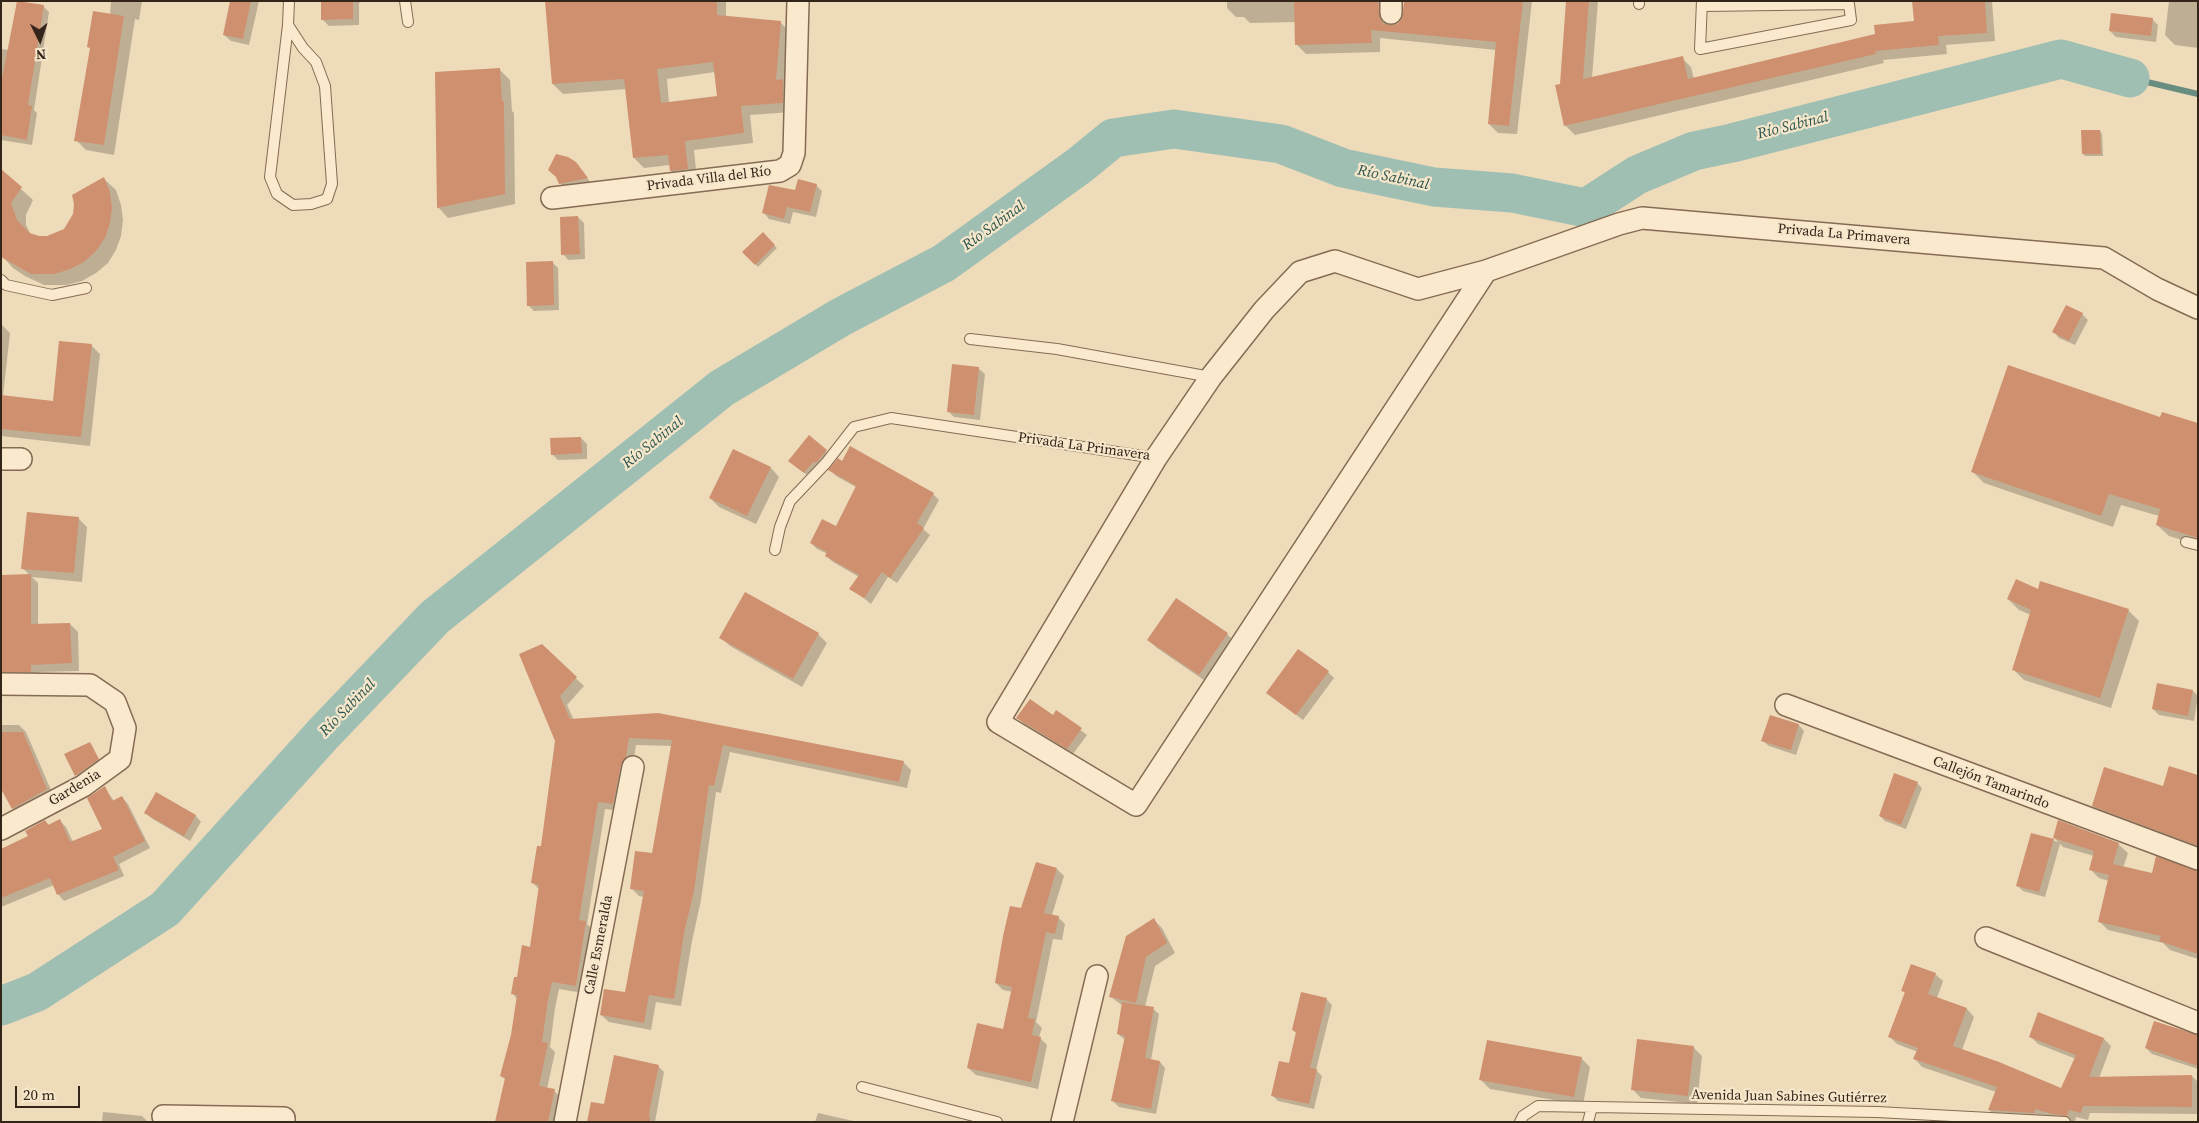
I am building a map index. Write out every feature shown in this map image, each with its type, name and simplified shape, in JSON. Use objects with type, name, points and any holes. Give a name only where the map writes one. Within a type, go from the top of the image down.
[{"type":"street","name":"Privada Villa del Río","points":[[552,198],[780,171],[790,165],[794,153],[798,1]]},
{"type":"street","name":"Privada La Primavera","points":[[1156,458],[1211,377],[1264,310],[1300,272],[1335,261],[1418,289],[1486,271],[1619,224],[1642,218],[2104,258],[2157,289],[2198,308]]},
{"type":"street","points":[[1156,458],[998,722],[1136,805],[1486,271]]},
{"type":"street","name":"Gardenia","points":[[1,684],[90,685],[115,702],[125,728],[120,759],[83,786],[1,829]]},
{"type":"street","name":"Callejón Tamarindo","points":[[1786,705],[2198,859]]},
{"type":"street","name":"Calle Esmeralda","points":[[565,1122],[633,767]]},
{"type":"street","points":[[1986,938],[2198,1023]]},
{"type":"street","points":[[1062,1122],[1098,976]]},
{"type":"street","points":[[163,1116],[284,1118],[284,1122]]},
{"type":"lane","points":[[288,25],[303,48],[316,62],[325,86],[332,184],[327,199],[311,204],[293,205],[276,194],[270,177],[288,25],[289,1]]},
{"type":"lane","points":[[405,1],[408,22]]},
{"type":"lane","points":[[1702,4],[1849,4],[1851,20],[1700,49],[1702,4]]},
{"type":"lane","points":[[1,280],[6,285],[52,295],[86,288]]},
{"type":"lane","points":[[970,339],[1058,349],[1211,377]]},
{"type":"lane","name":"Privada La Primavera","points":[[775,550],[780,527],[790,501],[826,463],[854,426],[891,418],[1156,458]]},
{"type":"lane","points":[[2186,542],[2198,545]]},
{"type":"lane","points":[[862,1087],[997,1122]]},
{"type":"lane","name":"Avenida Juan Sabines Gutiérrez","points":[[1520,1122],[1523,1116],[1538,1106],[2065,1122]]},
{"type":"lane","points":[[1588,1122],[1592,1107]]},
{"type":"building","points":[[17,1],[44,5],[28,105],[32,106],[27,140],[1,135],[1,84]]},
{"type":"building","points":[[230,1],[251,1],[243,39],[223,35]]},
{"type":"building","points":[[545,1],[717,1],[717,15],[781,21],[776,80],[783,79],[783,103],[741,106],[744,133],[685,141],[688,169],[670,171],[668,155],[633,158],[624,79],[552,84]],"holes":[[[713,62],[717,96],[661,103],[657,69]]]},
{"type":"building","points":[[1294,1],[1378,1],[1380,19],[1384,24],[1391,25],[1397,24],[1402,19],[1404,1],[1523,1],[1509,126],[1488,124],[1496,42],[1371,30],[1372,43],[1295,45]]},
{"type":"building","points":[[1566,1],[1589,1],[1583,79],[1683,56],[1688,79],[1875,34],[1874,25],[1914,21],[1912,1],[1985,1],[1987,33],[1938,36],[1939,45],[1875,51],[1876,54],[1564,126],[1555,85],[1560,84]]},
{"type":"building","points":[[321,2],[353,2],[353,19],[321,20]]},
{"type":"building","points":[[93,11],[124,16],[104,145],[74,141],[90,48],[87,47]]},
{"type":"building","points":[[2111,13],[2153,18],[2151,36],[2109,31]]},
{"type":"building","points":[[500,68],[502,101],[504,101],[505,194],[437,208],[435,72]]},
{"type":"building","points":[[2081,130],[2100,130],[2101,154],[2082,154]]},
{"type":"building","points":[[556,154],[568,157],[576,162],[588,178],[559,184],[556,177],[548,170]]},
{"type":"building","points":[[1,169],[22,187],[11,203],[17,220],[30,233],[39,236],[47,236],[64,229],[73,214],[74,204],[72,195],[104,177],[110,192],[112,208],[105,238],[96,251],[84,262],[55,274],[31,274],[1,257]]},
{"type":"building","points":[[798,179],[817,184],[810,212],[787,207],[784,219],[762,213],[769,185],[795,190]]},
{"type":"building","points":[[578,216],[580,254],[561,255],[560,217]]},
{"type":"building","points":[[763,232],[775,245],[755,265],[742,252]]},
{"type":"building","points":[[553,261],[554,305],[527,306],[526,262]]},
{"type":"building","points":[[2066,305],[2083,313],[2069,341],[2052,332]]},
{"type":"building","points":[[59,341],[92,344],[81,437],[1,429],[1,395],[53,401]]},
{"type":"building","points":[[952,364],[979,367],[974,415],[947,412]]},
{"type":"building","points":[[2008,365],[2160,417],[2162,412],[2198,423],[2198,538],[2156,525],[2160,509],[2109,494],[2101,516],[1971,472]]},
{"type":"building","points":[[809,435],[827,450],[804,473],[788,461]]},
{"type":"building","points":[[581,437],[582,453],[551,455],[550,438]]},
{"type":"building","points":[[850,446],[934,493],[917,523],[924,528],[890,578],[882,572],[864,598],[849,589],[859,575],[825,556],[827,552],[810,543],[822,519],[836,526],[856,486],[828,470],[838,458],[842,461]]},
{"type":"building","points":[[733,449],[771,467],[747,516],[709,498]]},
{"type":"building","points":[[27,512],[79,517],[74,573],[21,569]]},
{"type":"building","points":[[31,574],[31,624],[70,623],[72,663],[31,665],[31,672],[1,672],[1,575]]},
{"type":"building","points":[[2016,579],[2038,589],[2040,581],[2129,609],[2100,698],[2012,670],[2031,610],[2007,599]]},
{"type":"building","points":[[745,592],[819,633],[793,679],[719,638]]},
{"type":"building","points":[[1176,598],[1228,633],[1199,675],[1147,640]]},
{"type":"building","points":[[542,644],[577,677],[560,696],[570,719],[658,713],[904,761],[899,782],[723,745],[714,786],[709,785],[694,891],[684,933],[674,999],[649,995],[644,1023],[600,1015],[604,989],[625,992],[644,891],[630,889],[635,851],[652,853],[672,740],[629,738],[626,757],[621,765],[613,804],[598,802],[579,920],[586,921],[576,986],[552,982],[548,1000],[542,1042],[548,1043],[539,1086],[555,1089],[548,1122],[495,1122],[505,1078],[500,1076],[511,1035],[517,995],[511,994],[514,977],[517,977],[522,945],[530,947],[539,885],[531,883],[537,846],[541,846],[555,741],[519,654]]},
{"type":"building","points":[[1298,649],[1329,671],[1296,715],[1266,693]]},
{"type":"building","points":[[2157,683],[2193,690],[2188,716],[2152,709]]},
{"type":"building","points":[[1030,699],[1053,715],[1056,710],[1082,728],[1067,749],[1016,718]]},
{"type":"building","points":[[1770,715],[1799,724],[1791,750],[1761,741]]},
{"type":"building","points":[[1,732],[23,732],[47,789],[12,809],[1,789]]},
{"type":"building","points":[[90,742],[99,759],[75,776],[64,754]]},
{"type":"building","points":[[2169,766],[2198,775],[2198,846],[2092,806],[2104,767],[2163,786]]},
{"type":"building","points":[[1894,773],[1918,782],[1901,825],[1879,816]]},
{"type":"building","points":[[105,786],[112,801],[122,796],[145,841],[113,857],[119,870],[57,895],[50,878],[1,898],[1,849],[28,836],[25,831],[45,820],[48,825],[60,819],[70,842],[102,829],[87,798]]},
{"type":"building","points":[[156,792],[196,815],[184,836],[144,813]]},
{"type":"building","points":[[2058,820],[2119,843],[2113,864],[2152,873],[2156,856],[2198,871],[2198,954],[2159,941],[2161,936],[2098,922],[2109,875],[2089,870],[2094,851],[2053,838]]},
{"type":"building","points":[[2031,833],[2054,839],[2039,892],[2016,886]]},
{"type":"building","points":[[1036,862],[1057,868],[1044,913],[1059,916],[1055,934],[1046,932],[1028,1018],[1035,1019],[1032,1035],[1041,1037],[1031,1082],[967,1068],[977,1023],[1003,1029],[1012,987],[995,983],[1003,936],[1010,906],[1021,908]]},
{"type":"building","points":[[1154,918],[1167,943],[1146,957],[1136,1003],[1109,997],[1126,936]]},
{"type":"building","points":[[1911,964],[1936,973],[1928,994],[1967,1008],[1953,1046],[1999,1062],[2061,1088],[2076,1055],[2029,1037],[2038,1012],[2104,1038],[2089,1077],[2192,1075],[2192,1107],[2083,1106],[2081,1113],[2069,1110],[2067,1116],[2035,1109],[2034,1113],[1988,1110],[1997,1087],[1913,1059],[1918,1048],[1888,1037],[1905,992],[1901,991]]},
{"type":"building","points":[[1301,992],[1327,998],[1310,1068],[1317,1069],[1309,1104],[1271,1096],[1279,1061],[1289,1063],[1296,1032],[1292,1030]]},
{"type":"building","points":[[1122,1002],[1154,1007],[1145,1058],[1160,1061],[1151,1109],[1111,1101],[1125,1036],[1117,1034]]},
{"type":"building","points":[[2154,1021],[2198,1035],[2198,1066],[2145,1048]]},
{"type":"building","points":[[1637,1039],[1694,1046],[1688,1096],[1631,1090]]},
{"type":"building","points":[[1487,1040],[1582,1057],[1574,1097],[1479,1080]]},
{"type":"building","points":[[614,1055],[659,1065],[649,1113],[650,1122],[587,1122],[591,1102],[604,1104]]},
{"type":"waterway","name":"Río Sabinal","points":[[1,1006],[37,992],[165,909],[324,733],[435,617],[722,388],[841,317],[944,263],[1080,165],[1113,138],[1174,129],[1281,144],[1343,168],[1434,187],[1512,193],[1586,208],[1637,175],[1694,151],[2061,59],[2130,78]]},
{"type":"waterway","name":"Río Sabinal","points":[[2130,78],[2198,94]]}]
